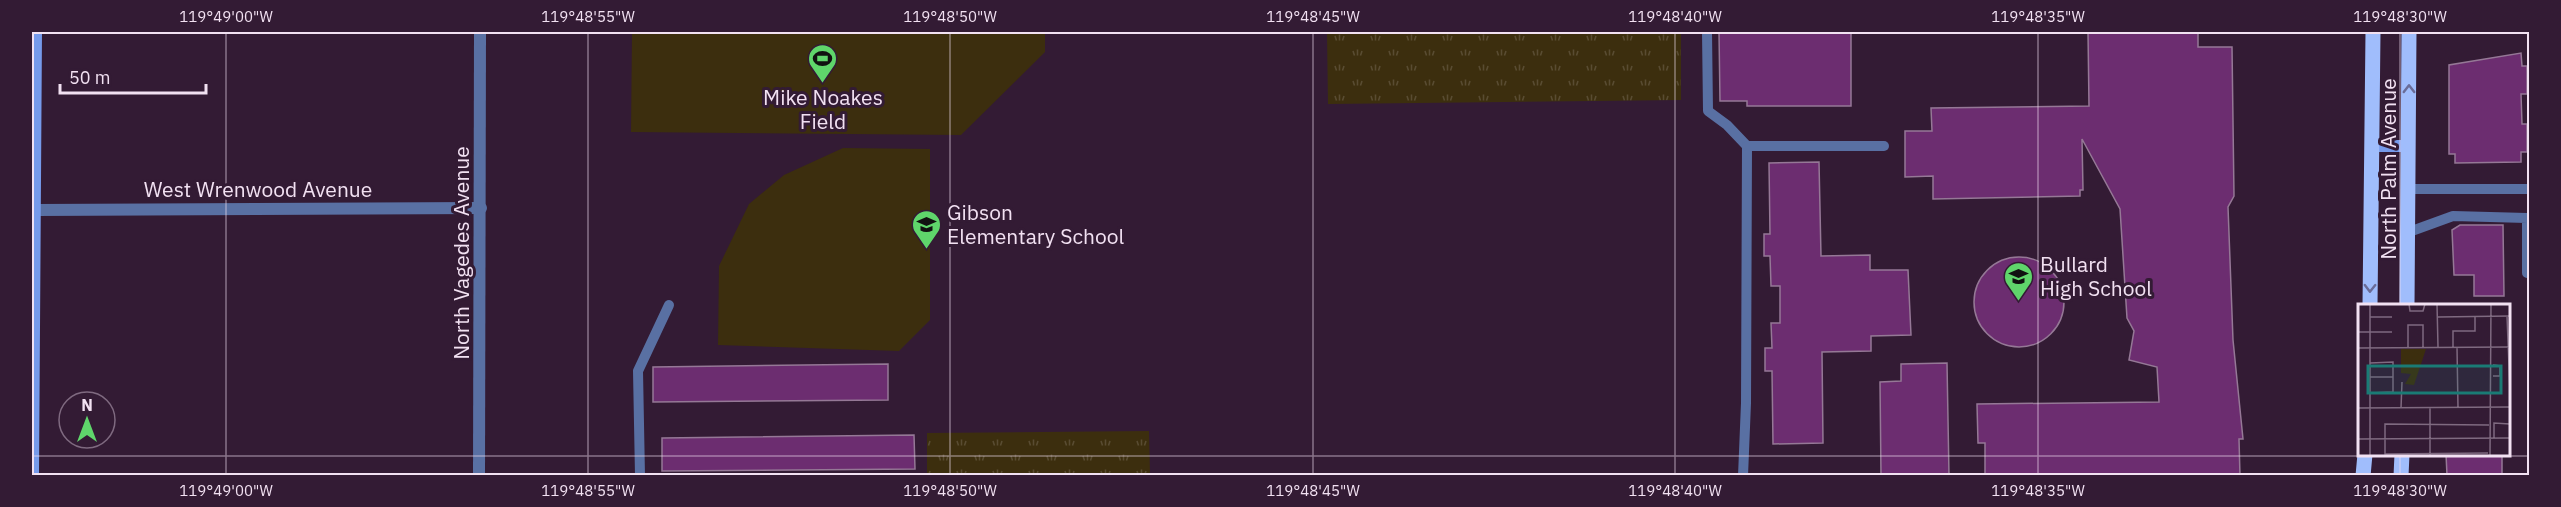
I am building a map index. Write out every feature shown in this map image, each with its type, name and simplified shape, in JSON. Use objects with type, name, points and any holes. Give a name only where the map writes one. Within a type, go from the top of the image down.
[{"type":"main road","name":"North Palm Avenue","points":[[2370,304],[2373,32]]},
{"type":"main road","name":"North Palm Avenue","points":[[2408,304],[2409,32]]},
{"type":"main road","points":[[2364,476],[2365,456]]},
{"type":"main road","points":[[2401,476],[2402,456]]},
{"type":"street","points":[[33,476],[36,32]]},
{"type":"street","name":"North Vagedes Avenue","points":[[479,476],[480,32]]},
{"type":"street","points":[[2372,146],[2409,146]]},
{"type":"street","name":"West Wrenwood Avenue","points":[[36,210],[481,208]]},
{"type":"lane","points":[[1707,32],[1708,111],[1727,125],[1747,146],[1746,403],[1743,476]]},
{"type":"lane","points":[[1747,146],[1884,146]]},
{"type":"lane","points":[[2409,189],[2529,189]]},
{"type":"lane","points":[[2409,232],[2452,216],[2527,218],[2527,273]]},
{"type":"lane","points":[[640,476],[638,371],[669,305]]},
{"type":"green space","name":"Mike Noakes Field","points":[[632,32],[1045,32],[1045,52],[961,135],[631,132]]},
{"type":"green space","points":[[1327,32],[1681,32],[1681,100],[1328,104]]},
{"type":"green space","points":[[843,148],[930,149],[930,320],[899,351],[718,345],[719,266],[749,204],[784,175]]},
{"type":"green space","points":[[1149,431],[1150,475],[927,475],[927,433]]},
{"type":"building","points":[[1719,32],[1851,32],[1851,106],[1747,106],[1747,101],[1720,101]]},
{"type":"building","points":[[2088,32],[2198,32],[2198,47],[2232,47],[2234,196],[2228,207],[2233,340],[2243,439],[2239,439],[2240,476],[1985,476],[1985,443],[1978,443],[1977,404],[2159,402],[2157,367],[2129,360],[2134,331],[2127,318],[2120,209],[2082,139],[2083,190],[2080,190],[2080,196],[1933,199],[1933,176],[1905,177],[1905,131],[1932,131],[1931,108],[2089,106]]},
{"type":"building","points":[[2521,53],[2522,66],[2527,66],[2527,94],[2521,94],[2522,124],[2527,124],[2527,152],[2521,152],[2521,162],[2455,163],[2455,154],[2449,154],[2449,65]]},
{"type":"building","points":[[1819,162],[1821,256],[1870,255],[1870,270],[1908,270],[1911,335],[1871,336],[1871,351],[1822,352],[1823,443],[1773,444],[1772,371],[1765,371],[1765,348],[1772,348],[1771,323],[1780,323],[1780,286],[1771,286],[1770,256],[1764,256],[1764,234],[1770,234],[1769,163]]},
{"type":"building","points":[[2460,225],[2503,225],[2504,296],[2474,296],[2474,275],[2454,275],[2452,230]]},
{"type":"building","points":[[2019,257],[2036,261],[2051,270],[2060,285],[2064,302],[2060,319],[2051,334],[2036,343],[2019,347],[2002,343],[1987,334],[1978,319],[1974,302],[1978,285],[1987,270],[2002,261]]},
{"type":"building","points":[[1947,363],[1949,476],[1881,476],[1880,382],[1901,381],[1901,364]]},
{"type":"building","points":[[888,364],[888,400],[653,402],[653,367]]},
{"type":"building","points":[[914,435],[915,469],[662,471],[662,438]]},
{"type":"building","points":[[2446,456],[2502,456],[2502,474],[2447,475]]},
{"type":"place","name":"Mike Noakes Field","points":[[823,84]]},
{"type":"place","name":"Gibson Elementary School","points":[[926,250]]},
{"type":"place","name":"Bullard High School","points":[[2019,302]]}]
